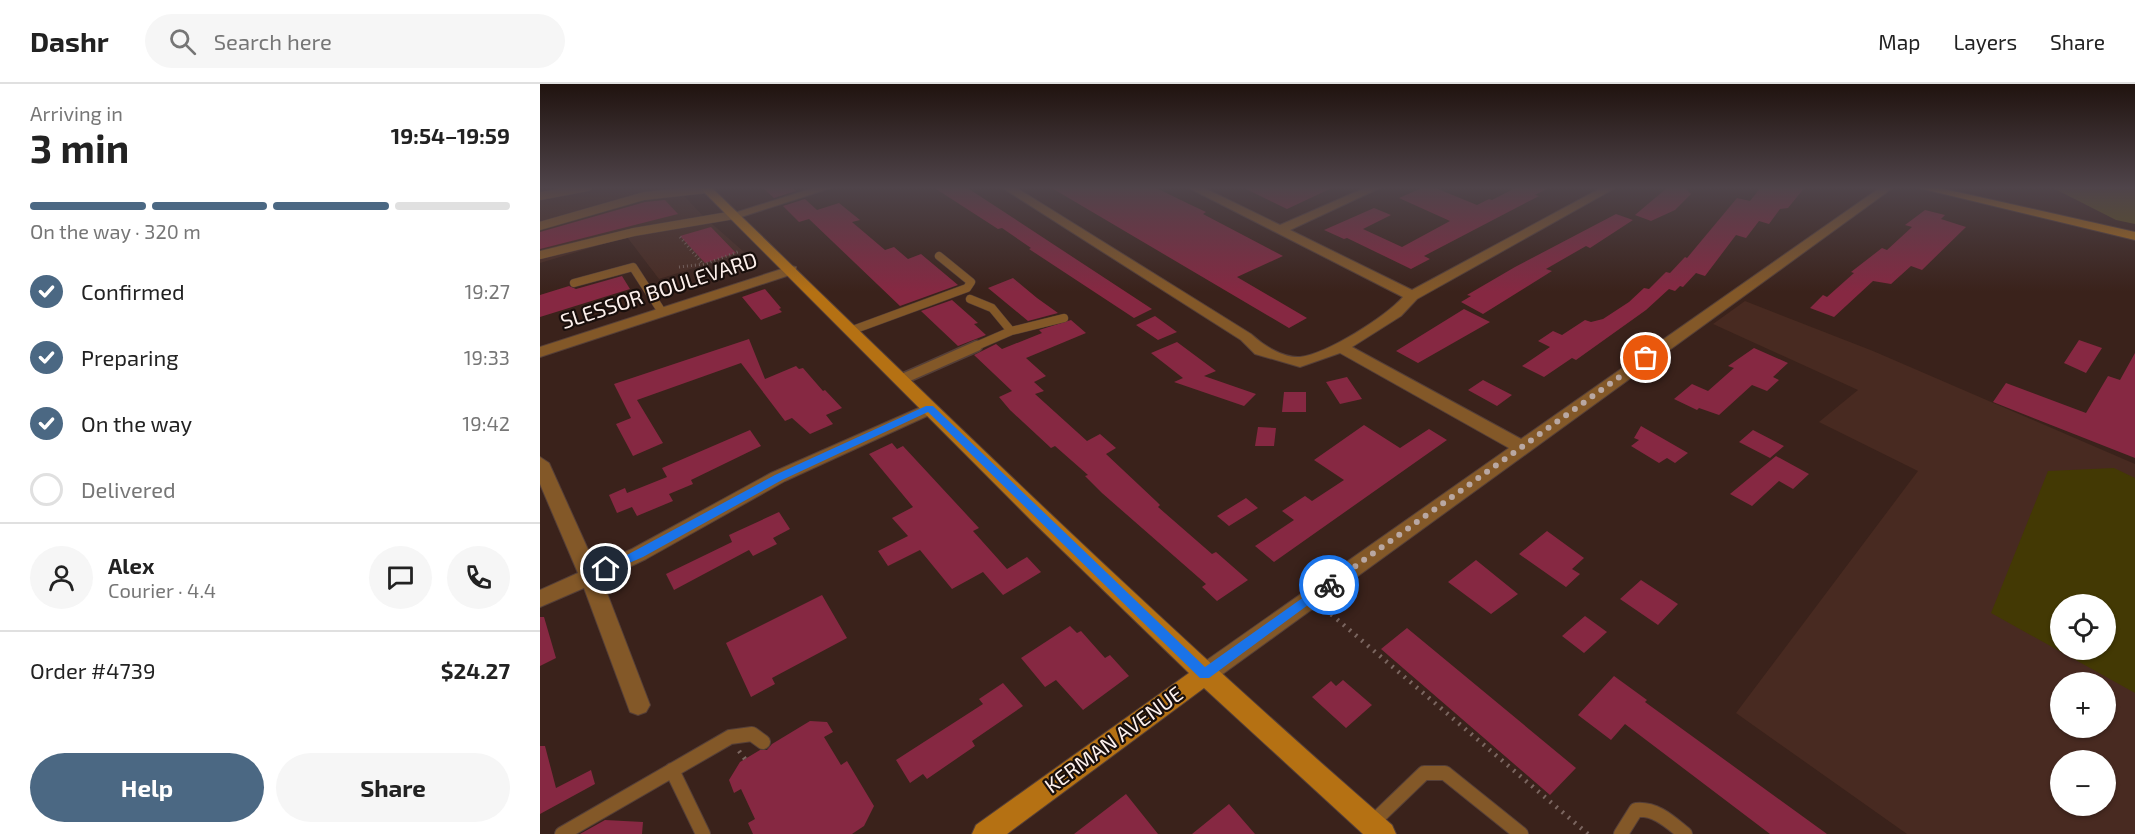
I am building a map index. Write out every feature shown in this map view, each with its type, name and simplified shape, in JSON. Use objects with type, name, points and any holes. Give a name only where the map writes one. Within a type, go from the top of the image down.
[{"type":"main road","points":[[741,222],[900,380],[1204,674],[1377,829]]},
{"type":"main road","points":[[2074,222],[2135,236]]},
{"type":"main road","name":"KERMAN AVENUE","points":[[998,830],[1204,674]]},
{"type":"street","points":[[1063,222],[1246,337],[1260,351],[1300,362],[1341,347],[1396,313],[1412,296],[1547,222]]},
{"type":"street","points":[[1264,222],[1412,296]]},
{"type":"street","points":[[1280,230],[1298,222]]},
{"type":"street","name":"KERMAN AVENUE","points":[[1204,674],[1839,222]]},
{"type":"street","name":"SLESSOR BOULEVARD","points":[[540,351],[791,270]]},
{"type":"street","points":[[1341,347],[1522,447]]},
{"type":"street","points":[[540,599],[639,554],[778,477],[930,408]]},
{"type":"street","points":[[540,463],[545,485],[590,576],[638,705]]},
{"type":"lane","points":[[540,255],[650,228],[702,222]]},
{"type":"lane","points":[[850,331],[967,288],[971,282],[939,256]]},
{"type":"lane","points":[[574,283],[633,267],[662,312]]},
{"type":"lane","points":[[970,299],[992,308],[1011,331]]},
{"type":"lane","points":[[900,380],[1011,331],[1064,318]]},
{"type":"lane","points":[[562,834],[730,737],[752,734],[763,742]]},
{"type":"lane","points":[[672,770],[703,834]]},
{"type":"lane","points":[[1377,829],[1424,773],[1433,771],[1445,773],[1521,834]]},
{"type":"lane","points":[[1621,834],[1636,810],[1644,808],[1653,811],[1685,834]]},
{"type":"path","points":[[678,230],[680,238],[703,264]]},
{"type":"path","points":[[680,267],[703,264],[740,251]]},
{"type":"path","points":[[1325,609],[1588,834]]},
{"type":"shaded area","points":[[540,222],[710,222],[744,252],[659,279],[627,237],[540,263]]},
{"type":"shaded area","points":[[1745,301],[1873,351],[2135,464],[2135,834],[1907,834],[1736,713],[1918,471],[1819,422],[1858,390],[1713,324]]},
{"type":"shaded area","points":[[2114,468],[2135,478],[2135,693],[2116,682],[2116,672],[2097,672],[2076,660],[2116,660],[2116,594],[2050,594],[2050,646],[1991,613],[2048,471]]},
{"type":"building","points":[[575,222],[646,222],[540,249],[540,232]]},
{"type":"building","points":[[812,222],[852,222],[885,250],[894,247],[908,259],[921,254],[958,285],[900,306]]},
{"type":"building","points":[[987,222],[1019,222],[1152,309],[1134,318],[1029,249],[1031,248],[1002,228],[998,229]]},
{"type":"building","points":[[1109,222],[1218,222],[1283,256],[1237,277],[1307,318],[1289,328]]},
{"type":"building","points":[[1342,222],[1377,222],[1363,229],[1402,247],[1448,222],[1489,222],[1424,256],[1430,259],[1411,269],[1347,238],[1344,239],[1324,230]]},
{"type":"building","points":[[1601,222],[1630,222],[1590,248],[1586,246],[1546,269],[1552,271],[1483,314],[1461,302],[1471,296],[1467,295]]},
{"type":"building","points":[[1717,222],[1758,222],[1746,238],[1736,235],[1705,276],[1696,273],[1683,287],[1680,286],[1675,291],[1669,289],[1646,310],[1576,360],[1572,358],[1544,377],[1522,366],[1550,347],[1538,341],[1553,331],[1562,335],[1585,320],[1591,322],[1603,319],[1629,302],[1644,288],[1649,289],[1666,272],[1670,273],[1685,257],[1687,258]]},
{"type":"building","points":[[1909,222],[1950,222],[1966,227],[1922,270],[1911,266],[1891,284],[1873,281],[1834,317],[1810,308],[1823,295],[1827,297],[1854,273],[1851,272],[1882,248],[1887,250],[1912,227],[1905,225]]},
{"type":"building","points":[[711,227],[736,253],[705,263],[680,236]]},
{"type":"building","points":[[622,276],[630,289],[540,317],[540,295],[569,286],[576,289]]},
{"type":"building","points":[[1013,278],[1058,313],[1028,321],[988,288]]},
{"type":"building","points":[[765,289],[782,312],[761,320],[742,297]]},
{"type":"building","points":[[952,300],[978,323],[974,324],[986,335],[958,346],[921,311]]},
{"type":"building","points":[[1464,309],[1490,322],[1418,363],[1396,351]]},
{"type":"building","points":[[1155,316],[1177,332],[1158,340],[1136,325]]},
{"type":"building","points":[[1071,320],[1086,333],[1026,358],[1046,376],[1034,382],[1044,391],[1035,394],[1087,441],[1100,434],[1116,448],[1106,454],[1160,505],[1158,507],[1212,554],[1216,552],[1248,580],[1217,601],[1202,587],[1206,584],[1102,493],[1085,476],[1088,475],[1055,446],[1051,448],[1010,410],[999,397],[1012,391],[974,355],[996,344],[1002,349],[1042,333],[1039,330]]},
{"type":"building","points":[[749,339],[765,379],[796,366],[799,369],[803,368],[823,391],[825,390],[842,408],[826,415],[833,424],[810,434],[792,418],[785,421],[741,363],[637,400],[663,443],[633,456],[616,424],[631,418],[614,384]]},
{"type":"building","points":[[2079,340],[2102,348],[2086,373],[2064,363]]},
{"type":"building","points":[[1177,342],[1216,371],[1204,376],[1256,394],[1244,406],[1174,382],[1183,378],[1151,353]]},
{"type":"building","points":[[1754,348],[1788,363],[1773,377],[1779,380],[1767,391],[1752,385],[1719,415],[1699,408],[1697,410],[1674,399],[1692,384],[1708,391],[1734,368],[1728,366]]},
{"type":"building","points":[[2135,353],[2135,458],[1993,402],[2006,383],[2086,413],[2108,376],[2120,380]]},
{"type":"building","points":[[1347,377],[1362,399],[1340,404],[1326,382]]},
{"type":"building","points":[[1483,380],[1512,395],[1497,406],[1468,390]]},
{"type":"building","points":[[1284,392],[1306,392],[1306,412],[1282,412]]},
{"type":"building","points":[[1364,425],[1400,448],[1429,429],[1447,440],[1274,562],[1255,546],[1294,520],[1282,511],[1305,496],[1312,501],[1344,480],[1314,460]]},
{"type":"building","points":[[1641,426],[1688,453],[1675,463],[1667,458],[1659,463],[1631,446],[1639,440],[1634,438]]},
{"type":"building","points":[[1258,427],[1276,428],[1274,446],[1255,446]]},
{"type":"building","points":[[750,430],[761,446],[691,480],[693,484],[669,494],[673,501],[637,516],[632,507],[617,513],[609,495],[625,488],[627,493],[667,477],[662,468]]},
{"type":"building","points":[[1753,430],[1784,446],[1770,458],[1739,442]]},
{"type":"building","points":[[892,443],[897,449],[903,446],[979,528],[973,531],[1007,569],[1027,557],[1041,572],[1003,595],[983,572],[952,589],[920,550],[888,566],[878,551],[908,536],[892,518],[913,507],[869,454]]},
{"type":"building","points":[[1776,456],[1809,474],[1793,489],[1779,481],[1752,506],[1730,494]]},
{"type":"building","points":[[1246,498],[1258,508],[1229,526],[1217,516]]},
{"type":"building","points":[[779,512],[790,529],[773,538],[777,544],[753,556],[749,550],[674,590],[666,574],[732,542],[729,535]]},
{"type":"building","points":[[1547,531],[1584,558],[1572,569],[1580,574],[1566,587],[1519,554]]},
{"type":"building","points":[[1476,560],[1518,594],[1491,614],[1448,582]]},
{"type":"building","points":[[1641,580],[1678,604],[1658,625],[1620,599]]},
{"type":"building","points":[[822,595],[847,638],[772,678],[775,684],[751,697],[726,643]]},
{"type":"building","points":[[1585,616],[1607,632],[1584,653],[1562,636]]},
{"type":"building","points":[[540,617],[544,617],[556,658],[540,666]]},
{"type":"building","points":[[1070,626],[1077,633],[1081,631],[1105,658],[1110,655],[1129,676],[1083,710],[1056,680],[1045,687],[1021,658]]},
{"type":"building","points":[[1407,628],[1576,768],[1550,795],[1381,649]]},
{"type":"building","points":[[1614,676],[1647,700],[1645,702],[1827,834],[1770,834],[1625,724],[1611,740],[1578,715]]},
{"type":"building","points":[[1343,680],[1372,705],[1346,728],[1312,697],[1331,681],[1336,686]]},
{"type":"building","points":[[1003,683],[1023,706],[972,741],[975,746],[927,779],[923,774],[910,783],[896,760],[983,704],[979,699]]},
{"type":"building","points":[[810,721],[827,722],[833,732],[824,737],[841,765],[847,761],[874,806],[864,826],[852,834],[753,834],[748,823],[755,819],[741,789],[734,793],[729,780],[740,762],[760,750],[767,750],[772,744]]},
{"type":"building","points":[[540,746],[545,746],[556,788],[591,770],[595,784],[540,814]]},
{"type":"building","points":[[1126,794],[1158,834],[1074,834]]},
{"type":"building","points":[[1229,804],[1255,834],[1192,834]]},
{"type":"building","points":[[605,820],[643,822],[642,834],[580,834]]},
{"type":"way so far","points":[[1329,585],[1646,358]]},
{"type":"route","points":[[606,569],[639,554],[778,477],[930,408],[1204,674],[1329,585]]}]
